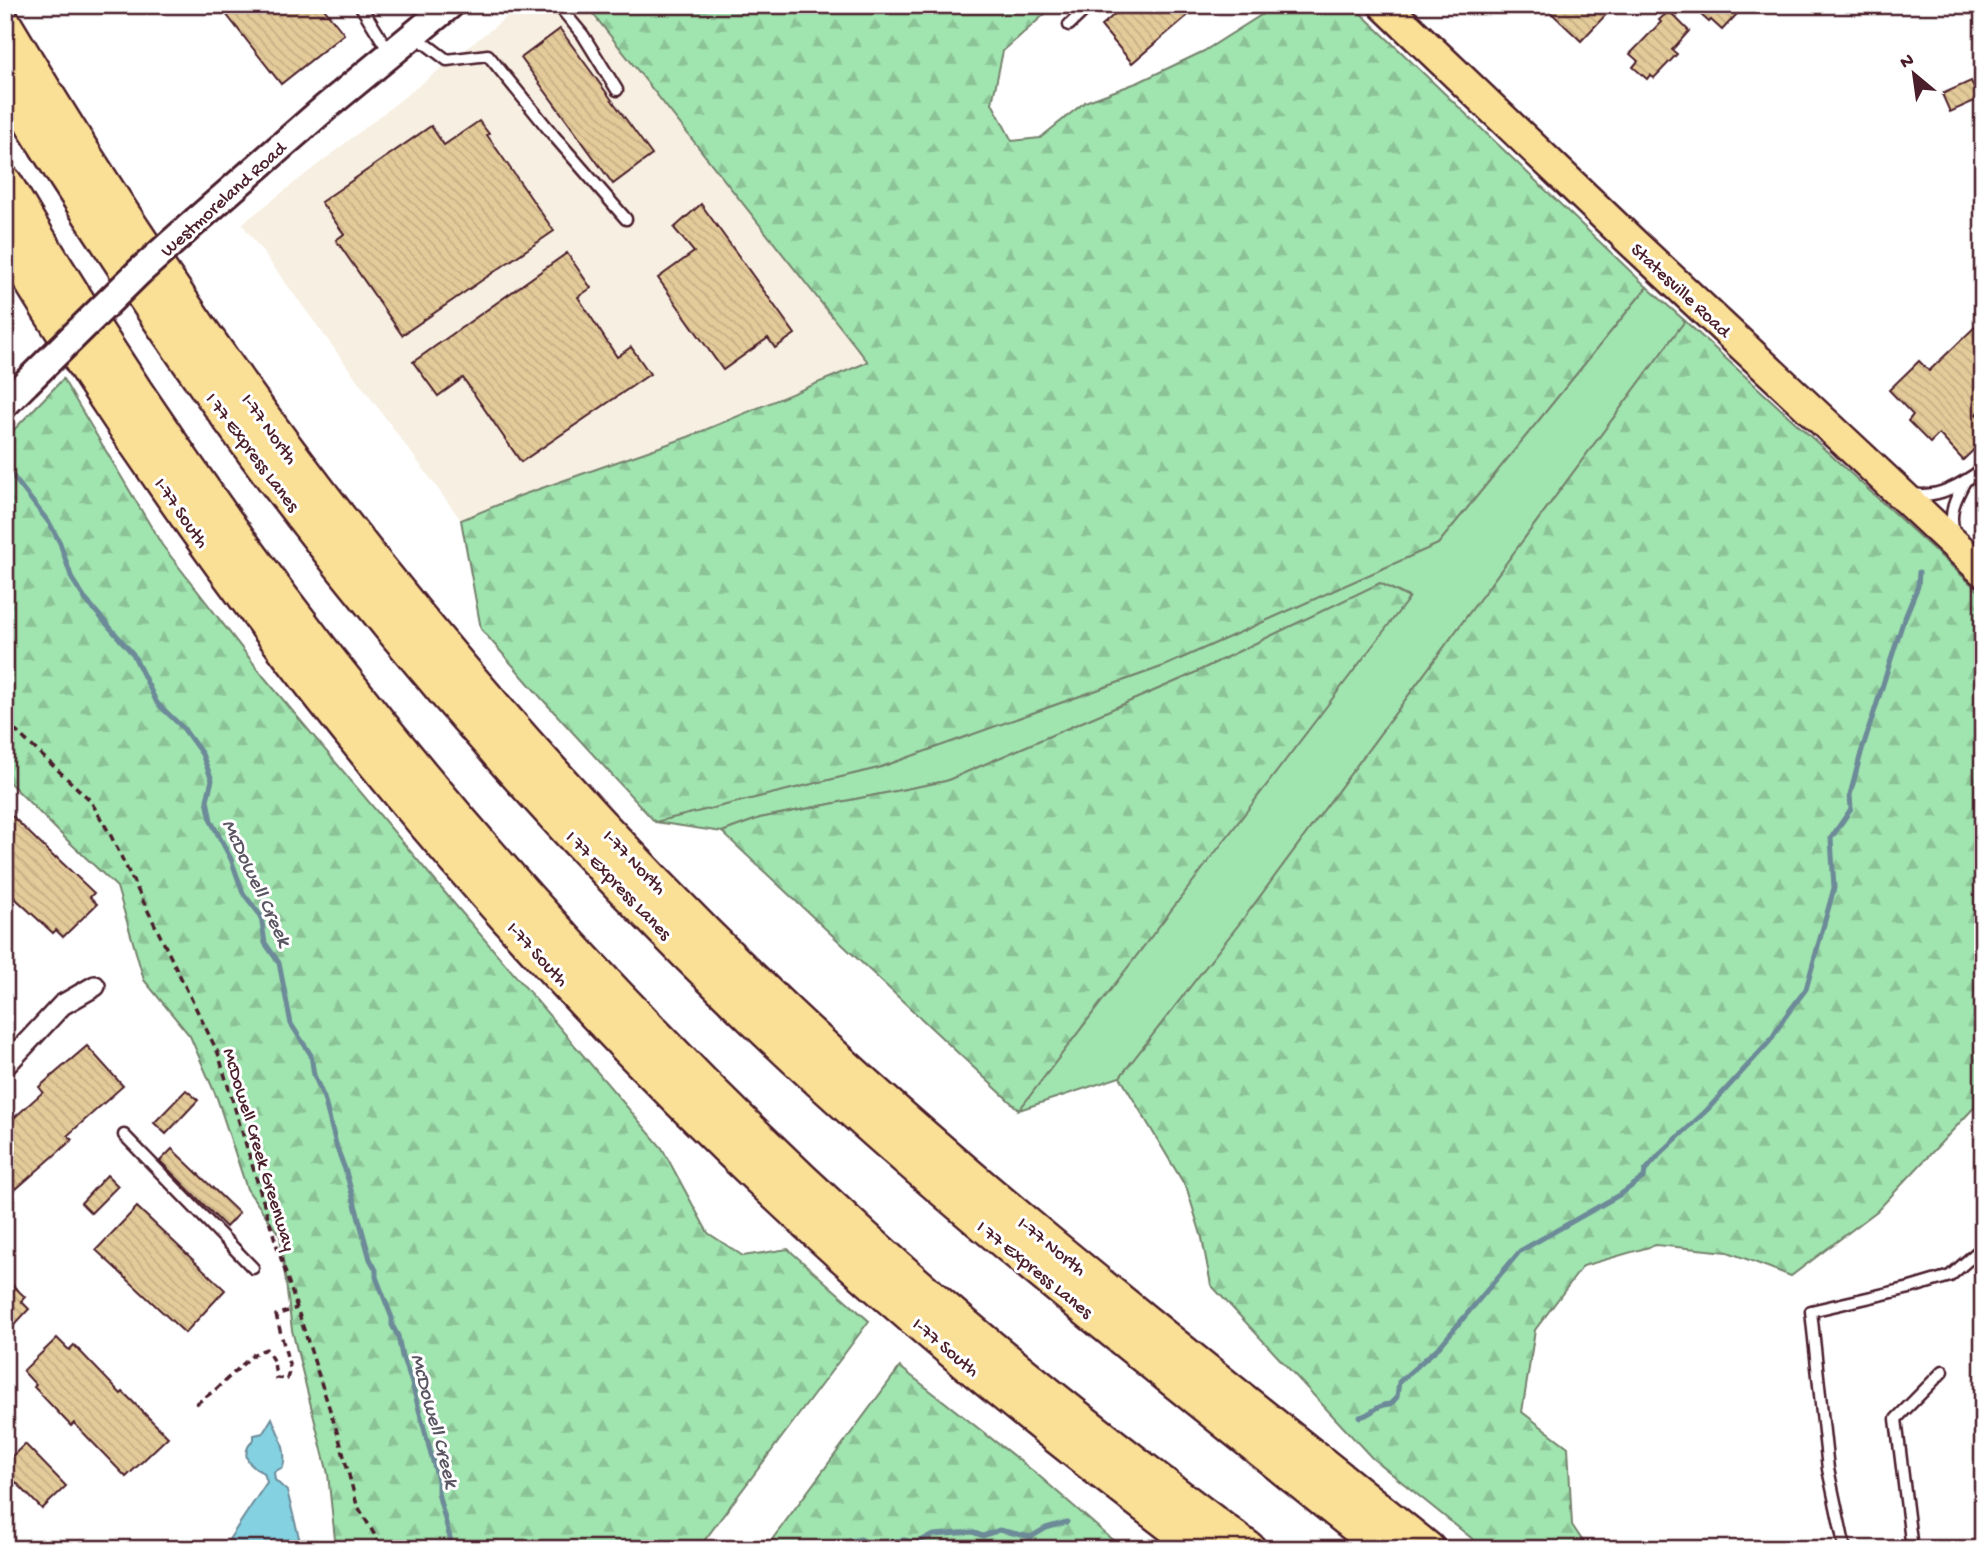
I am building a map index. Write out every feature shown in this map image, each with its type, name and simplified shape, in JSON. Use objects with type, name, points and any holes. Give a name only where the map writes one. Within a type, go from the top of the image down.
[{"type":"highway","name":"I-77 North","points":[[5,25],[128,223],[289,453],[439,641],[589,811],[739,965],[924,1138],[1428,1549]]},
{"type":"highway","name":"I 77 Express Lanes","points":[[5,80],[104,238],[172,339],[267,470],[426,669],[568,831],[699,967],[906,1159],[1384,1549]]},
{"type":"highway","points":[[5,183],[131,386],[238,540],[301,626],[392,741],[531,903],[678,1059],[867,1240],[1009,1363],[1249,1549]]},
{"type":"highway","name":"I-77 South","points":[[5,239],[56,322],[153,468],[271,632],[396,790],[528,942],[705,1126],[848,1261],[991,1384],[1202,1549]]},
{"type":"main road","name":"Statesville Road","points":[[1384,5],[1983,571]]},
{"type":"street","name":"Westmoreland Road","points":[[5,404],[120,290],[197,220],[262,162],[450,5]]},
{"type":"street","points":[[5,1066],[62,1005],[95,986]]},
{"type":"lane","points":[[360,5],[391,53]]},
{"type":"lane","points":[[558,5],[583,35],[617,90]]},
{"type":"lane","points":[[1069,25],[1090,5]]},
{"type":"lane","points":[[414,34],[447,60],[488,55],[626,219]]},
{"type":"lane","points":[[1898,492],[1922,496],[1944,491],[1983,468]]},
{"type":"lane","points":[[1959,549],[1951,521],[1954,501],[1965,481]]},
{"type":"lane","points":[[124,1135],[254,1268]]},
{"type":"lane","points":[[1845,1549],[1828,1469],[1811,1311],[1950,1276],[1983,1247]]},
{"type":"lane","points":[[1912,1549],[1896,1419],[1943,1371]]},
{"type":"path","name":"McDowell Creek Greenway","points":[[5,721],[90,800],[110,834],[218,1053],[339,1437],[357,1505],[383,1549]]},
{"type":"path","points":[[196,1404],[254,1353],[266,1349],[274,1362],[276,1378],[287,1379],[290,1368],[276,1315],[297,1308]]},
{"type":"shaded area","points":[[522,5],[586,5],[868,362],[688,437],[522,495],[461,520],[242,224]]},
{"type":"green space","points":[[586,5],[1055,5],[1003,51],[992,103],[1012,141],[1040,138],[1085,102],[1139,82],[1204,51],[1277,5],[1352,5],[1647,287],[1438,544],[1164,666],[878,768],[655,822],[481,629],[461,520],[522,495],[688,437],[868,362]]},
{"type":"green space","points":[[1647,287],[1685,321],[1247,914],[1120,1077],[1019,1110],[1409,597],[1380,583],[1184,678],[946,781],[760,818],[722,832],[655,822],[878,768],[1164,666],[1438,544]]},
{"type":"green space","points":[[1685,321],[1983,595],[1983,1098],[1877,1211],[1791,1276],[1728,1252],[1656,1245],[1583,1266],[1535,1330],[1522,1412],[1568,1447],[1572,1525],[1588,1549],[1485,1549],[1372,1458],[1211,1285],[1202,1238],[1187,1189],[1120,1077],[1247,914]]},
{"type":"green space","points":[[63,379],[162,545],[264,677],[662,1148],[708,1233],[743,1256],[788,1249],[869,1321],[698,1549],[336,1549],[328,1474],[292,1330],[280,1236],[247,1189],[217,1098],[190,1036],[144,980],[117,887],[5,778],[5,439]]},
{"type":"green space","points":[[1380,583],[1409,598],[1019,1110],[722,832],[760,818],[946,781],[1184,678]]},
{"type":"green space","points":[[900,1367],[1038,1475],[1123,1549],[765,1549]]},
{"type":"water","points":[[272,1418],[284,1454],[283,1467],[274,1472],[275,1480],[287,1491],[302,1549],[227,1549],[228,1541],[267,1482],[264,1473],[250,1463],[246,1455],[254,1435],[263,1433]]},
{"type":"building","points":[[219,5],[321,5],[344,34],[281,84]]},
{"type":"building","points":[[1125,5],[1200,5],[1132,63],[1101,26]]},
{"type":"building","points":[[1543,5],[1615,5],[1581,41]]},
{"type":"building","points":[[1690,5],[1728,5],[1737,14],[1722,30]]},
{"type":"building","points":[[1669,11],[1689,31],[1672,50],[1677,54],[1654,78],[1650,75],[1647,79],[1633,67],[1638,61],[1630,54]]},
{"type":"building","points":[[560,29],[652,155],[613,184],[521,58]]},
{"type":"building","points":[[1971,81],[1979,99],[1950,112],[1942,94]]},
{"type":"building","points":[[479,121],[554,231],[402,335],[336,240],[344,234],[321,202],[431,126],[444,145]]},
{"type":"building","points":[[701,204],[795,334],[775,348],[768,338],[723,370],[658,278],[694,252],[674,228]]},
{"type":"building","points":[[567,253],[591,288],[578,297],[617,357],[631,347],[650,374],[521,462],[463,378],[438,396],[413,362]]},
{"type":"building","points":[[1983,319],[1983,407],[1976,414],[1983,421],[1983,441],[1963,460],[1939,434],[1930,443],[1908,421],[1913,415],[1889,390],[1919,361],[1929,371]]},
{"type":"building","points":[[5,809],[94,893],[90,897],[97,904],[63,937],[56,930],[53,933],[5,889]]},
{"type":"building","points":[[87,1046],[123,1086],[68,1135],[72,1140],[16,1189],[5,1177],[5,1126],[43,1092],[39,1087]]},
{"type":"building","points":[[186,1090],[198,1100],[166,1134],[154,1123]]},
{"type":"building","points":[[172,1149],[239,1213],[226,1227],[160,1161]]},
{"type":"building","points":[[107,1175],[118,1186],[91,1213],[81,1203]]},
{"type":"building","points":[[137,1207],[225,1290],[185,1333],[96,1250]]},
{"type":"building","points":[[5,1278],[25,1297],[21,1301],[29,1309],[5,1335]]},
{"type":"building","points":[[57,1338],[69,1350],[74,1345],[121,1394],[123,1392],[168,1437],[126,1477],[74,1423],[71,1426],[34,1387],[36,1385],[23,1371]]},
{"type":"building","points":[[25,1444],[66,1486],[42,1509],[5,1471],[5,1463]]},
{"type":"waterway","name":"McDowell Creek","points":[[12,475],[50,524],[60,543],[72,579],[85,599],[133,654],[157,703],[183,728],[202,754],[212,780],[207,800],[211,821],[231,859],[243,893],[261,916],[265,943],[279,963],[291,1024],[311,1055],[314,1075],[324,1098],[370,1259],[376,1270],[376,1277],[411,1380],[453,1549]]},
{"type":"waterway","points":[[1360,1417],[1391,1404],[1397,1397],[1399,1382],[1440,1346],[1520,1251],[1621,1194],[1644,1177],[1645,1171],[1660,1154],[1707,1110],[1770,1041],[1806,989],[1834,888],[1831,838],[1851,809],[1850,795],[1861,753],[1902,625],[1918,586],[1919,572]]},
{"type":"waterway","points":[[827,1549],[833,1544],[861,1539],[869,1544],[904,1540],[914,1543],[934,1535],[972,1532],[983,1536],[999,1530],[1031,1537],[1046,1528],[1067,1522]]}]
